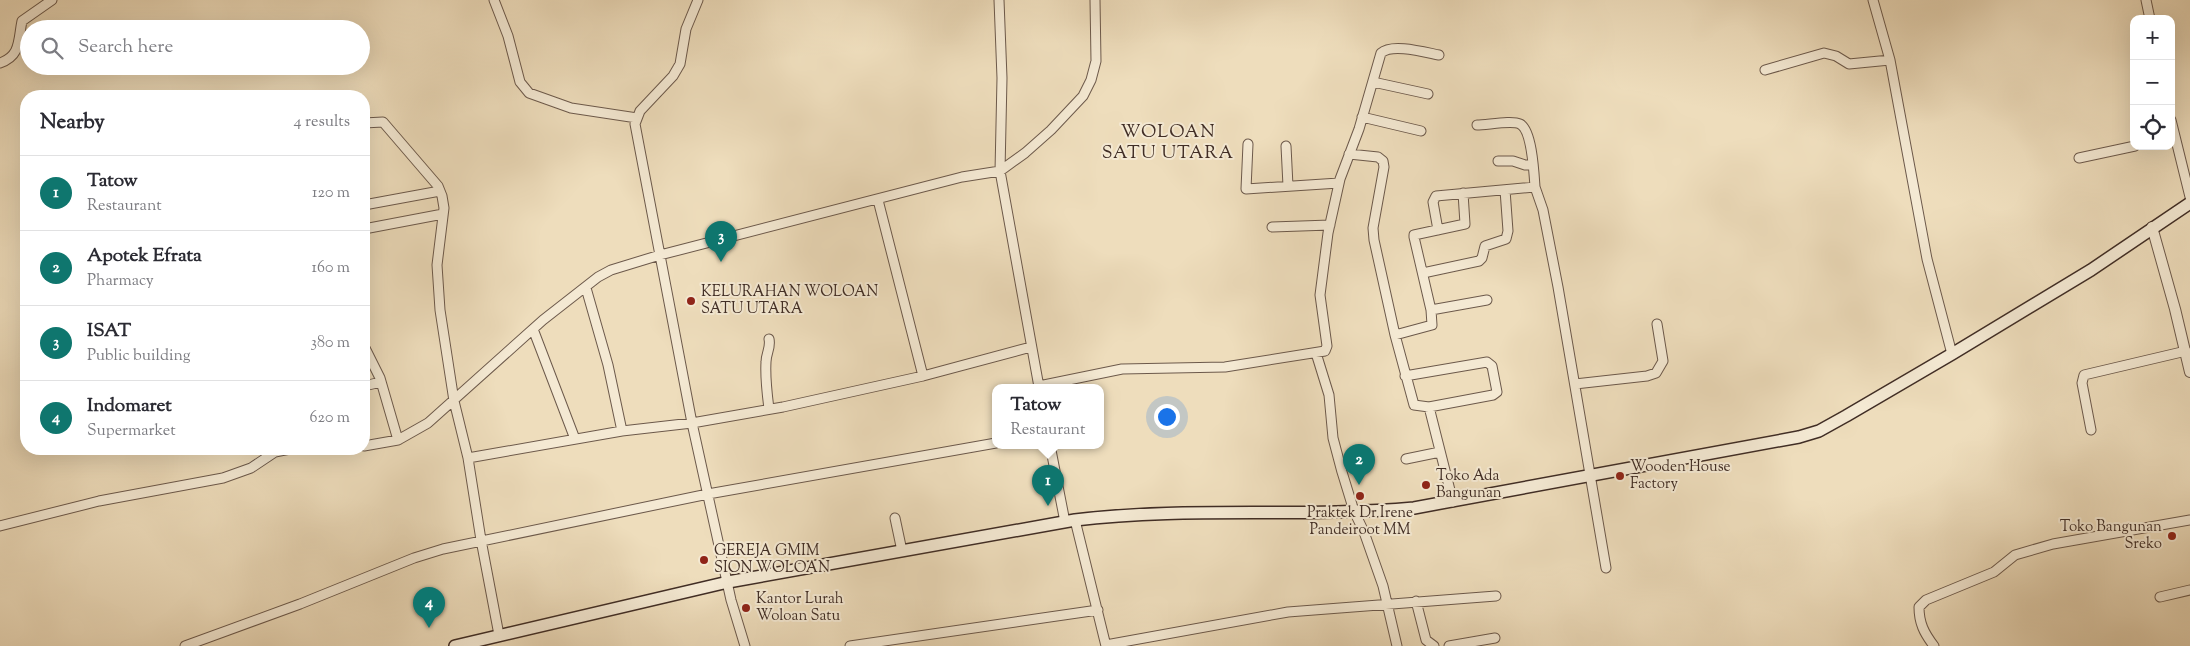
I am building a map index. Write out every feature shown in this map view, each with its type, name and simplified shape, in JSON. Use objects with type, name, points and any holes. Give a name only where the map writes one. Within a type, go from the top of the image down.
[{"type":"main road","points":[[455,646],[495,640],[728,582],[1070,521],[1126,514],[1354,511],[1414,508],[1809,434],[1846,416],[1952,354],[2090,270],[2152,227],[2190,204]]},
{"type":"street","points":[[23,20],[52,0]]},
{"type":"street","points":[[494,0],[508,36],[520,82],[528,93],[571,108],[637,118]]},
{"type":"street","points":[[698,0],[686,29],[680,64],[673,76],[640,111],[636,124],[692,422],[728,582],[745,646]]},
{"type":"street","points":[[999,0],[1002,78],[1000,170],[1039,384]]},
{"type":"street","points":[[370,445],[398,440],[428,423],[533,329],[598,277],[611,270],[660,255],[962,177],[1000,170],[1051,130],[1083,96],[1096,61],[1095,0]]},
{"type":"street","points":[[1873,0],[1890,60],[1927,259],[1952,354]]},
{"type":"street","points":[[2146,0],[2149,15]]},
{"type":"street","points":[[0,64],[13,56],[18,50],[20,36]]},
{"type":"street","points":[[1049,384],[1122,369],[1225,367],[1253,364],[1309,352],[1325,351],[1327,346],[1320,295],[1330,225],[1339,183],[1362,117],[1381,53],[1386,49],[1394,48],[1439,54]]},
{"type":"street","points":[[1765,70],[1824,53],[1836,56],[1849,64],[1890,60]]},
{"type":"street","points":[[1373,82],[1428,94]]},
{"type":"street","points":[[1362,117],[1420,131]]},
{"type":"street","points":[[370,123],[383,122],[434,181],[440,191],[443,203],[437,265],[438,286],[454,401],[468,458],[495,640]]},
{"type":"street","points":[[1477,126],[1518,123],[1527,132],[1535,186],[1543,210],[1575,384],[1606,568]]},
{"type":"street","points":[[1248,144],[1246,189],[1339,183]]},
{"type":"street","points":[[2175,145],[2190,197]]},
{"type":"street","points":[[1286,146],[1288,186]]},
{"type":"street","points":[[2079,158],[2130,147]]},
{"type":"street","points":[[1349,154],[1378,157],[1383,161],[1384,168],[1373,228],[1374,240],[1395,335],[1405,376],[1414,406],[1429,408],[1496,394],[1497,387],[1491,364],[1487,362],[1405,376]]},
{"type":"street","points":[[1498,161],[1518,161],[1525,165],[1532,165]]},
{"type":"street","points":[[1438,230],[1433,202],[1435,197],[1535,186]]},
{"type":"street","points":[[1423,273],[1479,261],[1482,258],[1485,246],[1506,239],[1508,231],[1505,190]]},
{"type":"street","points":[[370,204],[440,191]]},
{"type":"street","points":[[1395,335],[1431,326],[1431,310],[1414,242],[1414,234],[1460,226],[1466,222],[1463,193]]},
{"type":"street","points":[[878,200],[923,376]]},
{"type":"street","points":[[370,228],[443,214]]},
{"type":"street","points":[[1272,227],[1330,225]]},
{"type":"street","points":[[2152,227],[2190,372]]},
{"type":"street","points":[[586,288],[608,365],[622,431]]},
{"type":"street","points":[[1431,310],[1487,300]]},
{"type":"street","points":[[1575,384],[1648,376],[1656,373],[1663,361],[1657,324]]},
{"type":"street","points":[[533,329],[575,439]]},
{"type":"street","points":[[769,339],[766,379],[769,409]]},
{"type":"street","points":[[468,458],[622,431],[769,409],[923,376],[1031,347]]},
{"type":"street","points":[[2091,430],[2083,390],[2082,380],[2084,375],[2186,351]]},
{"type":"street","points":[[1316,353],[1325,381],[1333,438],[1354,511],[1370,549],[1387,603],[1397,646]]},
{"type":"street","points":[[370,359],[381,382],[398,440]]},
{"type":"street","points":[[370,385],[381,382]]},
{"type":"street","points":[[1429,408],[1453,502]]},
{"type":"street","points":[[190,645],[414,558],[481,540],[708,494],[992,444]]},
{"type":"street","points":[[1051,449],[1070,521],[1098,610],[1106,646],[1288,612],[1496,596]]},
{"type":"street","points":[[1406,459],[1440,452]]},
{"type":"street","points":[[0,526],[99,501],[223,478],[251,468],[270,455]]},
{"type":"street","points":[[894,518],[902,551]]},
{"type":"street","points":[[1934,646],[1926,636],[1919,621],[1919,607],[1926,600],[1994,572],[2015,555],[2053,544],[2190,520]]},
{"type":"street","points":[[2160,597],[2190,590]]},
{"type":"street","points":[[1416,601],[1426,640],[1434,646]]},
{"type":"street","points":[[850,646],[1098,610]]},
{"type":"street","points":[[1449,646],[1495,638]]},
{"type":"place","name":"ISAT","points":[[721,262]]},
{"type":"place","name":"KELURAHAN WOLOAN SATU UTARA","points":[[691,301]]},
{"type":"place","name":"Wooden House Factory","points":[[1620,476]]},
{"type":"place","name":"Apotek Efrata","points":[[1359,485]]},
{"type":"place","name":"Toko Ada Bangunan","points":[[1426,485]]},
{"type":"place","name":"Praktek Dr Irene Pandeiroot MM","points":[[1360,496]]},
{"type":"place","name":"Tatow","points":[[1048,506]]},
{"type":"place","name":"Toko Bangunan Sreko","points":[[2172,536]]},
{"type":"place","name":"GEREJA GMIM SION WOLOAN","points":[[704,560]]},
{"type":"place","name":"Kantor Lurah Woloan Satu","points":[[746,608]]},
{"type":"place","name":"Indomaret","points":[[429,628]]},
{"type":"district","name":"WOLOAN SATU UTARA","points":[[1168,143]]}]
